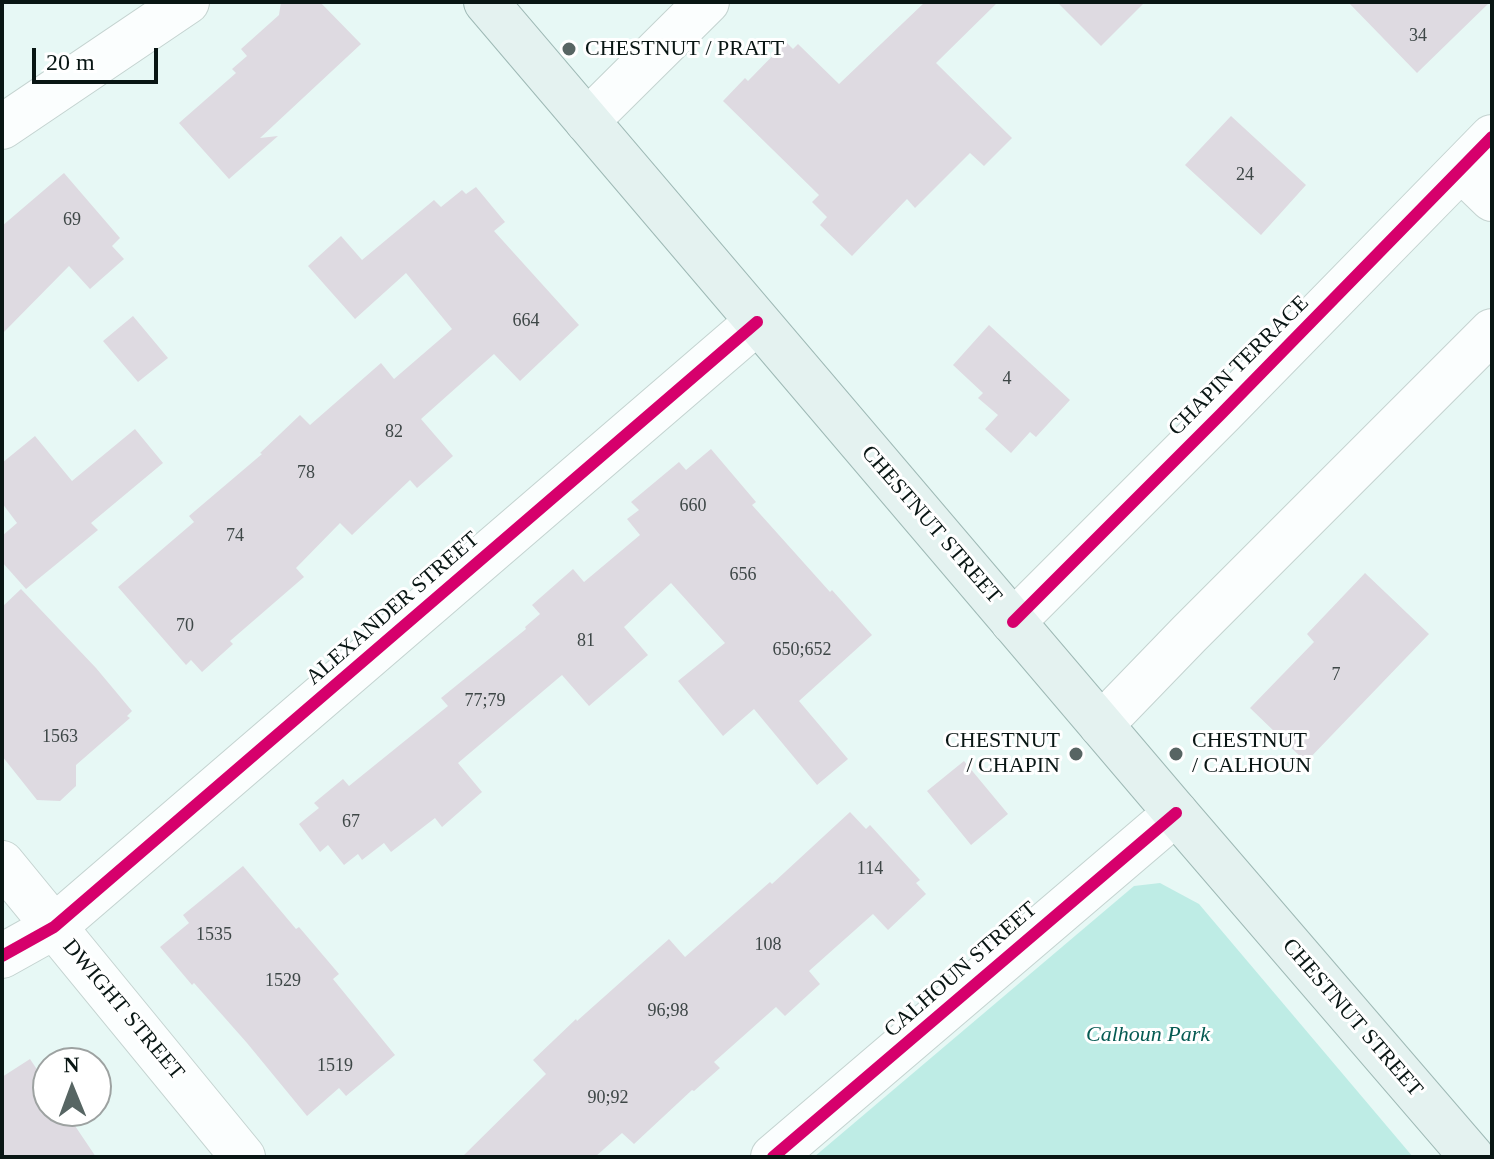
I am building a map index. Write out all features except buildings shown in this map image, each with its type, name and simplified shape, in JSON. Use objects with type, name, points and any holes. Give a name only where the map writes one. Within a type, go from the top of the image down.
[{"type":"main road","name":"CHESTNUT STREET","points":[[486,2],[1472,1157]]},
{"type":"street","points":[[2,127],[187,2]]},
{"type":"street","points":[[587,121],[707,2]]},
{"type":"street","name":"CHAPIN TERRACE","points":[[1013,622],[1492,137]]},
{"type":"street","points":[[1461,169],[1492,199]]},
{"type":"street","name":"ALEXANDER STREET","points":[[2,956],[54,927],[757,322]]},
{"type":"street","points":[[1101,725],[1492,331]]},
{"type":"street","name":"CALHOUN STREET","points":[[773,1157],[1176,813]]},
{"type":"street","name":"DWIGHT STREET","points":[[2,863],[243,1157]]},
{"type":"green space","name":"Calhoun Park","points":[[1160,883],[1199,904],[1413,1157],[814,1157],[1134,886]]},
{"type":"cycle path","points":[[1013,622],[1492,137]]},
{"type":"cycle path","points":[[2,956],[54,927],[757,322]]},
{"type":"cycle path","points":[[773,1157],[1176,813]]},
{"type":"place","name":"CHESTNUT / PRATT","points":[[569,49]]},
{"type":"place","name":"CHESTNUT / CHAPIN","points":[[1076,754]]},
{"type":"place","name":"CHESTNUT / CALHOUN","points":[[1176,754]]}]
